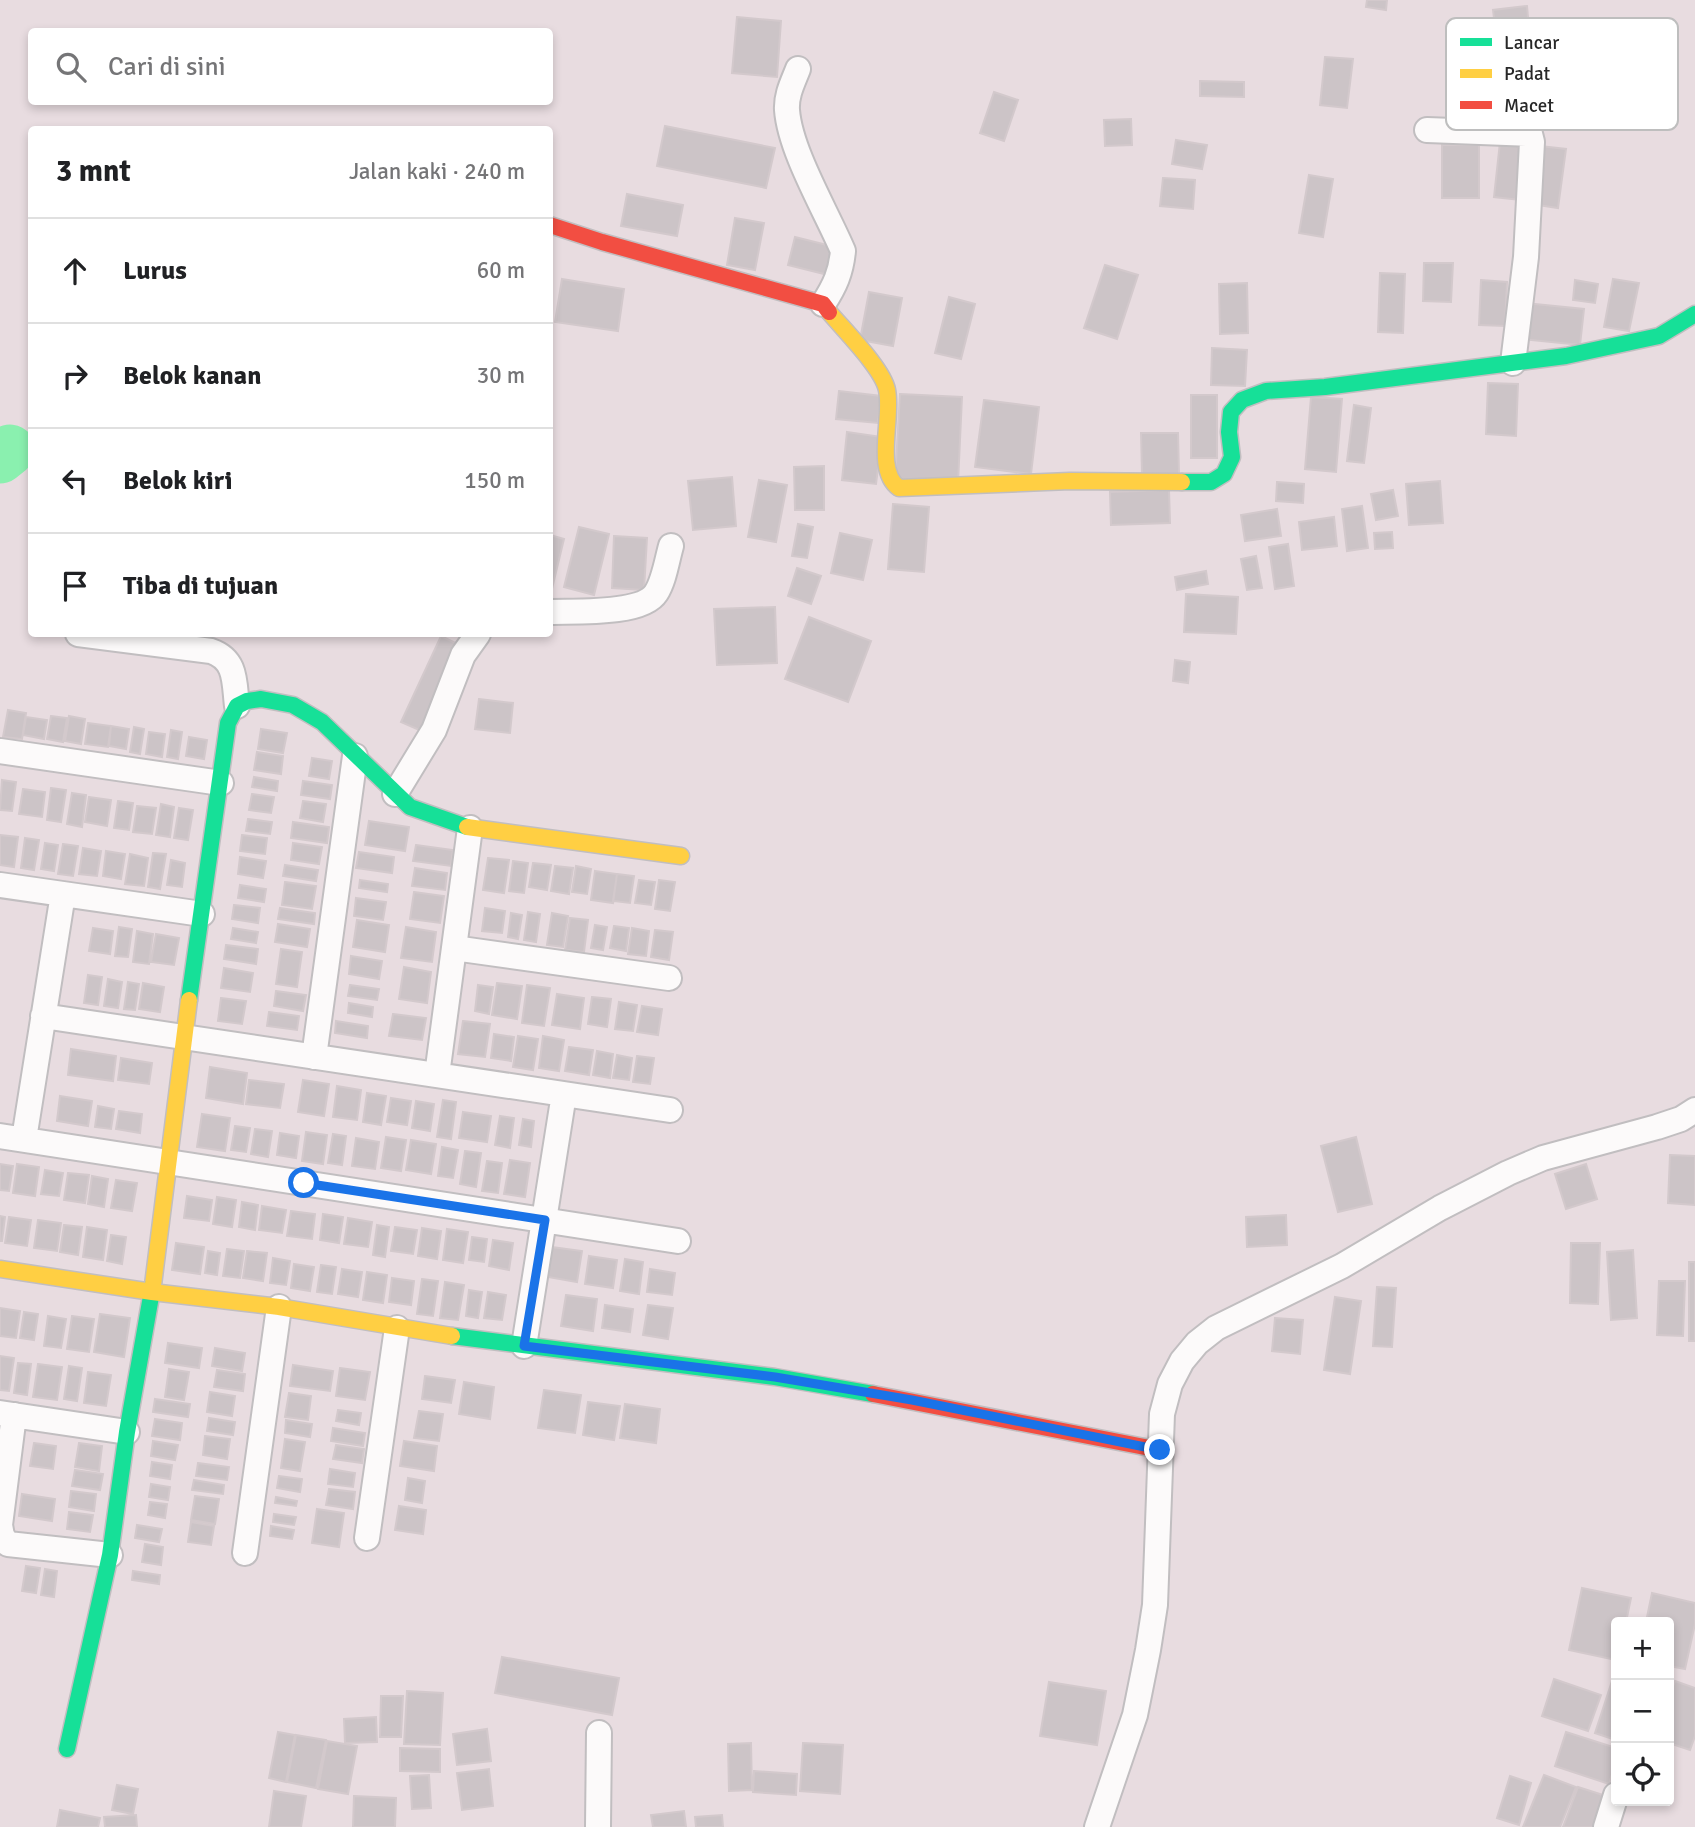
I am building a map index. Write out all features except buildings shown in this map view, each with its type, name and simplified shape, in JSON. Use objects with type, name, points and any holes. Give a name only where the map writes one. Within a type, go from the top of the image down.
[{"type":"street","points":[[799,69],[789,91],[787,108],[791,132],[843,251],[837,284],[823,304]]},
{"type":"street","points":[[1427,130],[1530,134],[1532,142],[1526,257],[1513,363]]},
{"type":"street","points":[[553,226],[823,304],[880,373],[887,387],[889,407],[886,469],[891,482],[899,488],[1070,481],[1211,482],[1224,474],[1231,457],[1228,432],[1231,412],[1242,400],[1266,391],[1325,387],[1566,356],[1659,336],[1695,314]]},
{"type":"street","points":[[553,612],[627,607],[649,600],[656,592],[671,546]]},
{"type":"street","points":[[68,1749],[110,1555],[127,1432],[152,1292],[228,723],[237,706],[233,673],[223,655],[211,651],[101,637]]},
{"type":"street","points":[[395,794],[434,730],[463,655],[476,637]]},
{"type":"street","points":[[237,706],[261,699],[293,705],[322,722],[410,807],[470,828],[681,856]]},
{"type":"street","points":[[0,751],[221,783]]},
{"type":"street","points":[[314,1057],[355,756]]},
{"type":"street","points":[[437,1075],[470,828]]},
{"type":"street","points":[[0,885],[202,914]]},
{"type":"street","points":[[63,894],[43,1016],[12,1138],[678,1241]]},
{"type":"street","points":[[454,948],[669,978]]},
{"type":"street","points":[[43,1016],[670,1110]]},
{"type":"street","points":[[524,1346],[564,1094]]},
{"type":"street","points":[[1097,1827],[1135,1715],[1155,1605],[1161,1414],[1170,1384],[1182,1361],[1197,1343],[1216,1328],[1342,1266],[1440,1208],[1508,1173],[1543,1158],[1657,1127],[1695,1110]]},
{"type":"street","points":[[0,1269],[152,1292],[279,1307],[397,1328],[524,1346],[775,1377],[912,1400],[1160,1450]]},
{"type":"street","points":[[245,1553],[279,1307]]},
{"type":"street","points":[[368,1538],[397,1328]]},
{"type":"street","points":[[110,1555],[8,1544],[2,1536],[0,1525],[7,1414],[127,1432]]},
{"type":"street","points":[[598,1827],[599,1733]]},
{"type":"street","points":[[1606,1827],[1613,1806]]},
{"type":"waterway","points":[[0,458],[10,450]]},
{"type":"traffic: fast","points":[[1182,482],[1211,482],[1224,474],[1232,457],[1229,432],[1231,412],[1242,400],[1266,391],[1325,387],[1566,356],[1659,336],[1695,314]]},
{"type":"traffic: fast","points":[[189,1000],[228,723],[237,706],[261,699],[293,705],[322,722],[410,807],[467,827]]},
{"type":"traffic: fast","points":[[67,1749],[110,1555],[127,1432],[153,1285]]},
{"type":"traffic: fast","points":[[452,1336],[775,1377],[873,1394]]},
{"type":"traffic: slow","points":[[829,312],[871,361],[884,381],[888,402],[887,469],[899,488],[1070,481],[1182,482]]},
{"type":"traffic: slow","points":[[467,827],[681,856]]},
{"type":"traffic: slow","points":[[153,1285],[189,1000]]},
{"type":"traffic: slow","points":[[0,1269],[152,1292],[279,1307],[452,1336]]},
{"type":"traffic: jam","points":[[553,226],[823,304],[829,312]]},
{"type":"traffic: jam","points":[[873,1394],[1160,1450]]},
{"type":"route","points":[[304,1183],[545,1220],[524,1346],[775,1377],[912,1400],[1160,1450]]}]
